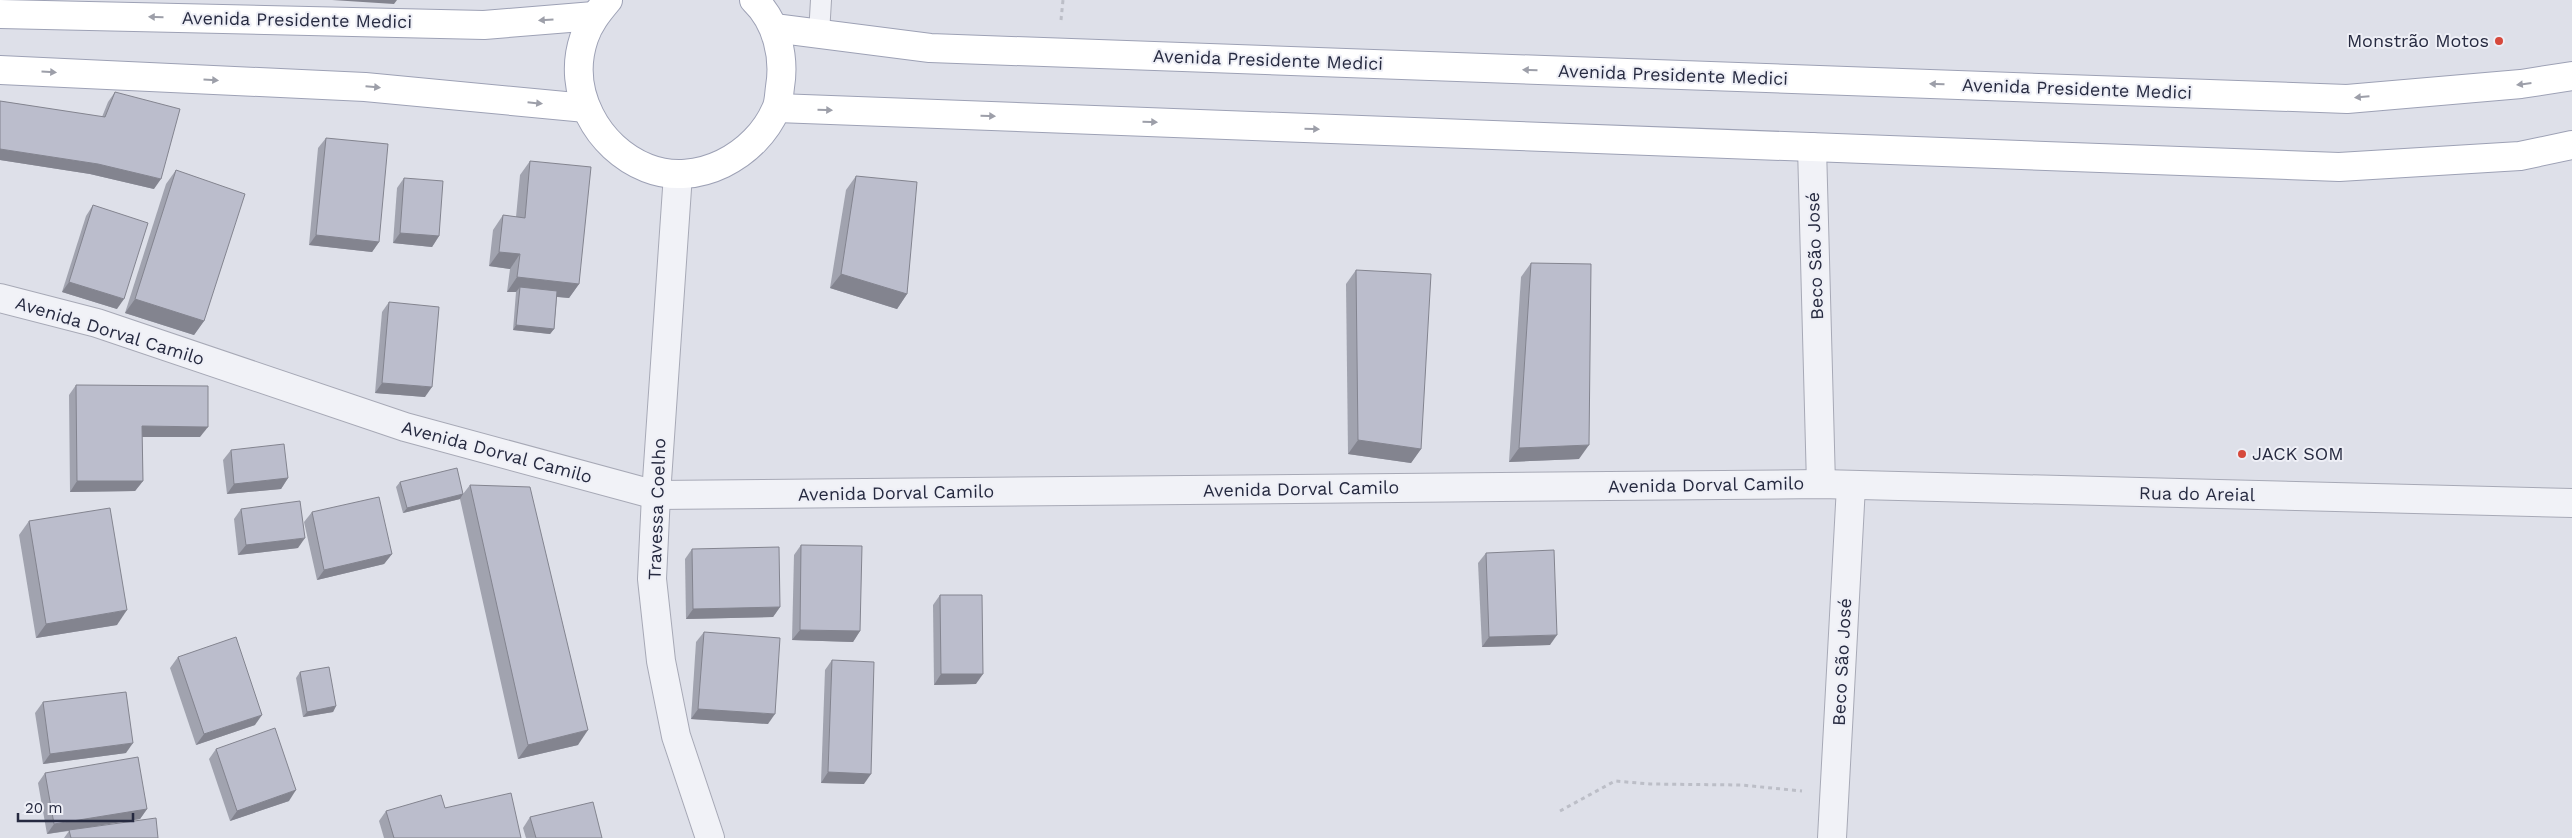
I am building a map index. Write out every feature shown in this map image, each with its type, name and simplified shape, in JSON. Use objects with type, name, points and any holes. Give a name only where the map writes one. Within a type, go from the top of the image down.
[{"type":"main road","points":[[601,8],[584,38],[579,61],[579,85],[586,108],[601,134],[622,154],[648,168],[678,174],[709,170],[738,157],[761,136],[777,108],[784,68],[774,28],[754,0]]},
{"type":"main road","name":"Avenida Presidente Medici","points":[[0,14],[484,24],[601,8]]},
{"type":"main road","name":"Avenida Presidente Medici","points":[[774,28],[930,48],[2347,99],[2521,84],[2572,76]]},
{"type":"main road","points":[[0,70],[365,86],[586,108]]},
{"type":"main road","points":[[777,108],[2339,167],[2520,156],[2572,145]]},
{"type":"street","name":"Beco São José","points":[[1812,147],[1821,484]]},
{"type":"street","name":"Travessa Coelho","points":[[678,174],[652,579],[661,661],[676,736],[710,838]]},
{"type":"street","name":"Avenida Dorval Camilo","points":[[0,298],[97,323],[405,427],[656,495],[1821,484]]},
{"type":"street","name":"Rua do Areial","points":[[1821,484],[2572,503]]},
{"type":"street","name":"Beco São José","points":[[1832,838],[1851,486]]},
{"type":"lane","points":[[819,34],[822,0]]},
{"type":"path","points":[[1560,812],[1615,781],[1650,784],[1741,785],[1835,795]]},
{"type":"building","points":[[115,92],[180,109],[161,179],[98,164],[0,149],[0,101],[105,117]]},
{"type":"building","points":[[326,138],[388,144],[379,242],[316,235]]},
{"type":"building","points":[[530,161],[591,167],[579,284],[517,277],[520,254],[499,252],[503,215],[525,218]]},
{"type":"building","points":[[176,170],[245,194],[204,321],[135,299]]},
{"type":"building","points":[[856,176],[917,182],[907,294],[841,274]]},
{"type":"building","points":[[404,178],[443,181],[439,236],[400,233]]},
{"type":"building","points":[[93,205],[148,223],[124,299],[69,282]]},
{"type":"building","points":[[1531,263],[1591,264],[1589,445],[1519,448]]},
{"type":"building","points":[[1356,270],[1431,274],[1421,449],[1358,440]]},
{"type":"building","points":[[520,287],[557,291],[554,329],[516,325]]},
{"type":"building","points":[[389,302],[439,307],[432,387],[382,383]]},
{"type":"building","points":[[76,385],[208,386],[208,427],[142,426],[143,481],[77,481]]},
{"type":"building","points":[[284,444],[288,478],[234,484],[231,450]]},
{"type":"building","points":[[457,468],[463,494],[407,508],[400,482]]},
{"type":"building","points":[[470,485],[530,487],[588,730],[528,745]]},
{"type":"building","points":[[379,497],[392,554],[324,570],[312,512]]},
{"type":"building","points":[[300,501],[305,538],[246,545],[241,509]]},
{"type":"building","points":[[110,508],[127,610],[46,624],[29,521]]},
{"type":"building","points":[[801,545],[862,546],[860,631],[800,630]]},
{"type":"building","points":[[779,547],[780,607],[693,609],[692,549]]},
{"type":"building","points":[[1554,550],[1557,635],[1489,637],[1486,553]]},
{"type":"building","points":[[940,595],[982,595],[983,674],[941,674]]},
{"type":"building","points":[[704,632],[780,638],[775,714],[698,709]]},
{"type":"building","points":[[236,637],[262,715],[204,734],[178,657]]},
{"type":"building","points":[[832,660],[874,662],[871,774],[828,772]]},
{"type":"building","points":[[329,667],[336,706],[307,712],[300,672]]},
{"type":"building","points":[[126,692],[133,743],[50,754],[43,702]]},
{"type":"building","points":[[275,728],[296,790],[237,811],[216,749]]},
{"type":"building","points":[[138,757],[147,809],[54,824],[45,773]]},
{"type":"building","points":[[511,793],[521,838],[394,838],[386,811],[441,795],[445,808]]},
{"type":"building","points":[[593,802],[602,838],[536,838],[530,817]]},
{"type":"building","points":[[156,818],[158,838],[71,838],[69,830]]},
{"type":"place","name":"Monstrão Motos","points":[[2499,41]]},
{"type":"place","name":"JACK SOM","points":[[2242,454]]}]
